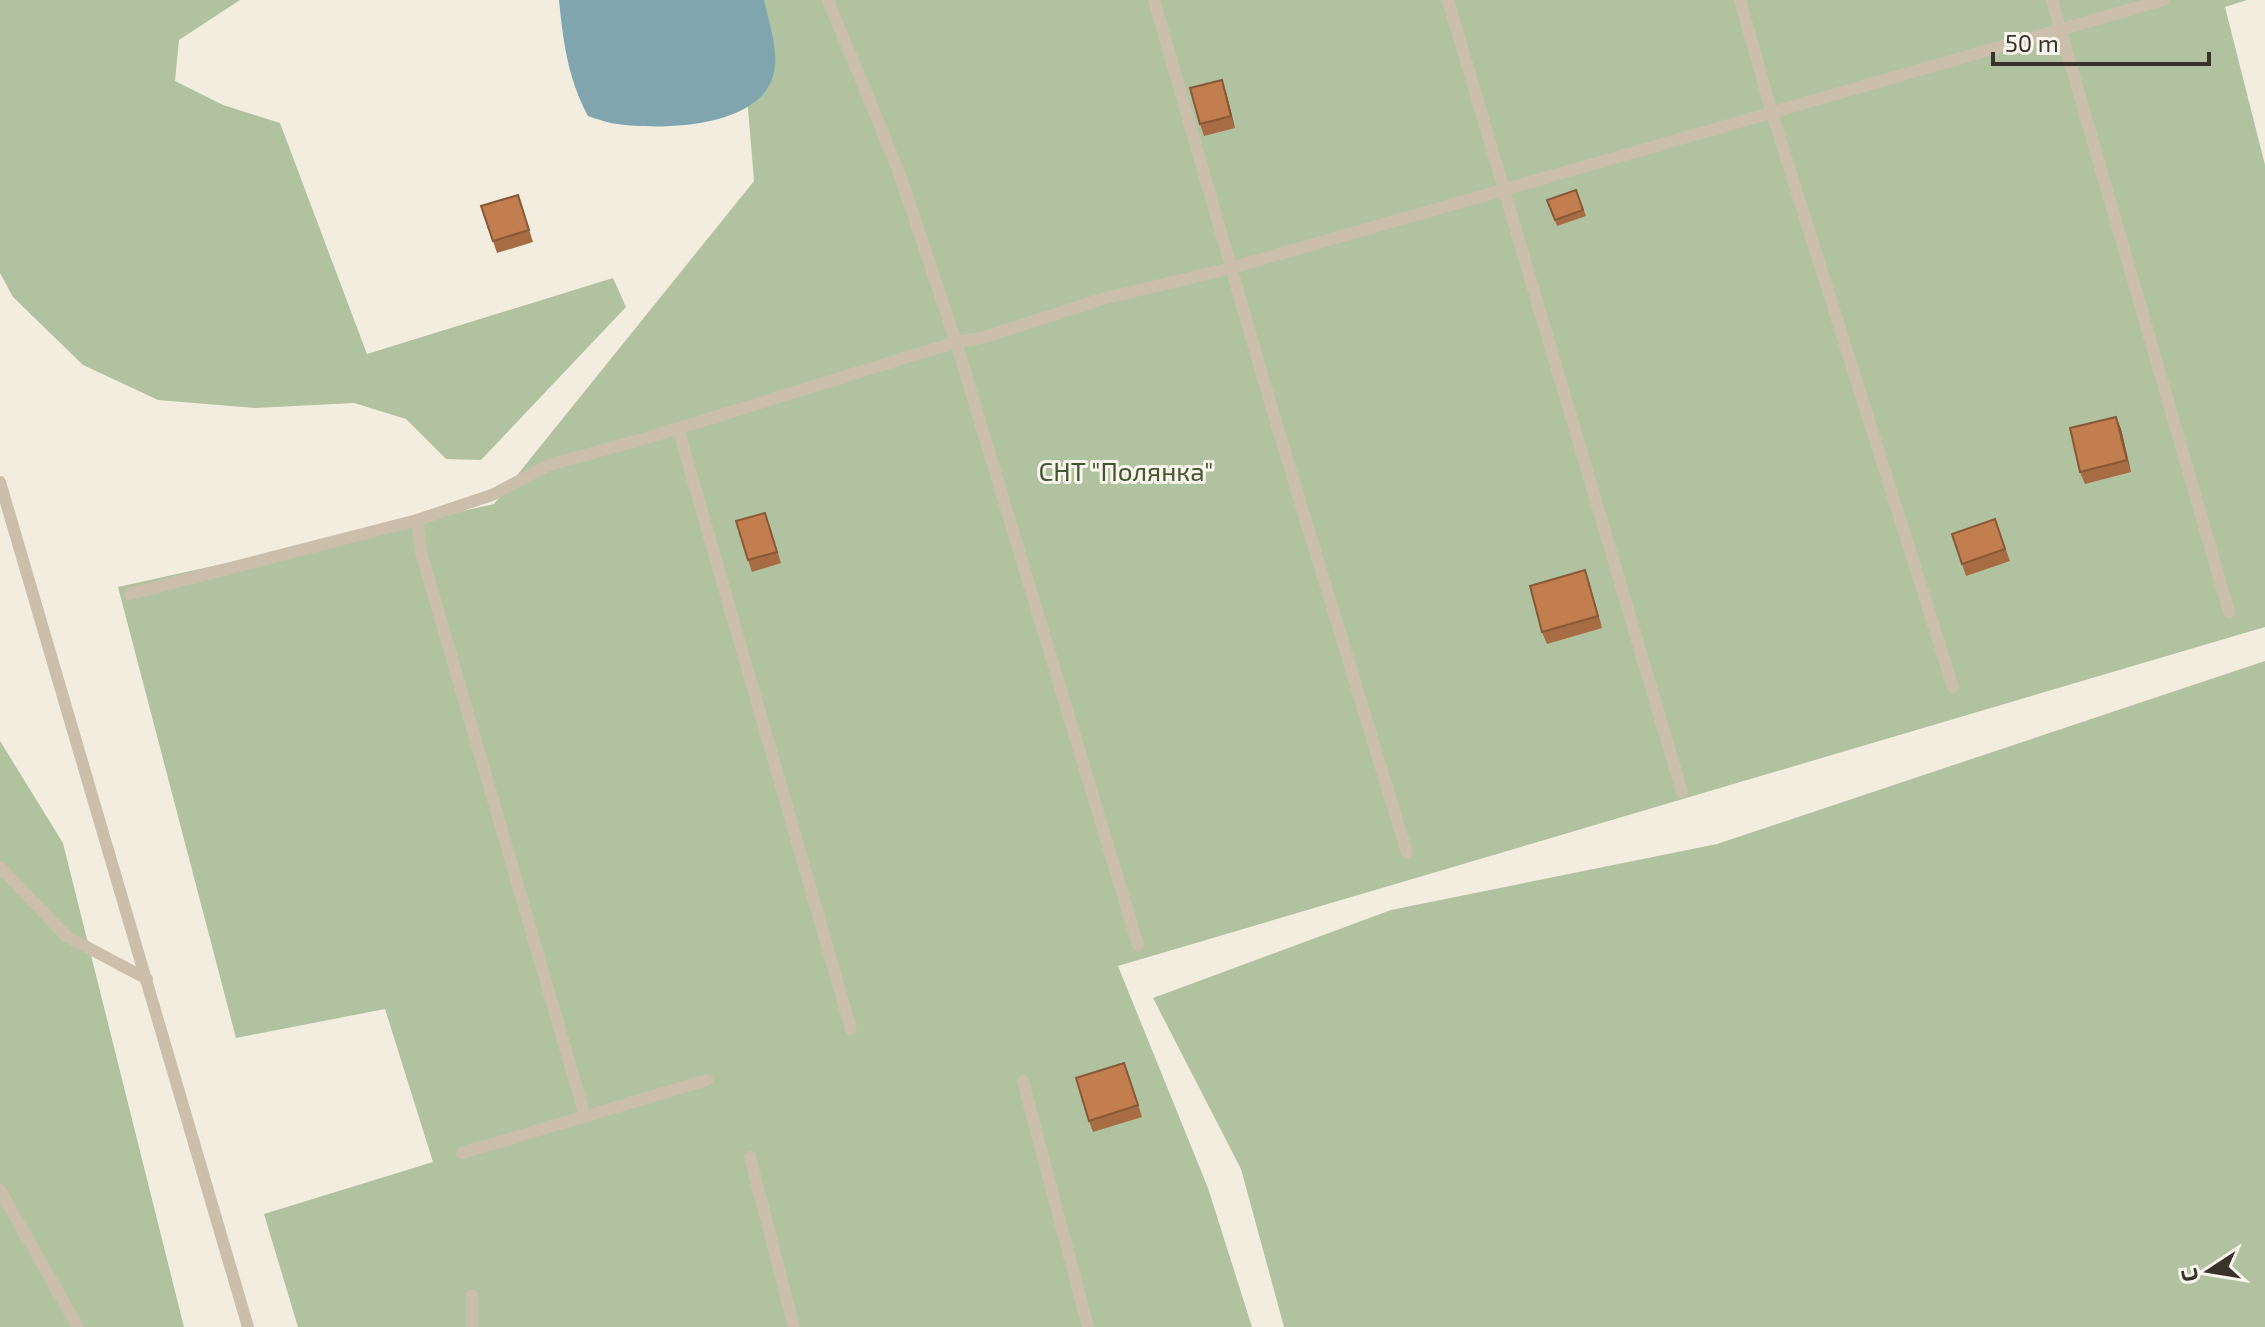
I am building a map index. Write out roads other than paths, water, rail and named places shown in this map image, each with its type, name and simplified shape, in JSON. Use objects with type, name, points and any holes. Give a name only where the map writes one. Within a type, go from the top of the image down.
[{"type":"lane","points":[[828,0],[899,172],[956,342],[1138,945]]},
{"type":"lane","points":[[1154,0],[1272,409],[1407,853]]},
{"type":"lane","points":[[1448,0],[1682,792]]},
{"type":"lane","points":[[1740,0],[1772,113],[1953,687]]},
{"type":"lane","points":[[2052,0],[2229,612]]},
{"type":"lane","points":[[130,594],[417,520],[492,495],[549,465],[956,342],[981,338],[1102,299],[1231,268],[2163,0]]},
{"type":"lane","points":[[678,428],[851,1029]]},
{"type":"lane","points":[[0,482],[248,1327]]},
{"type":"lane","points":[[417,520],[426,567],[585,1116]]},
{"type":"lane","points":[[0,867],[66,936],[147,979]]},
{"type":"lane","points":[[462,1153],[707,1080]]},
{"type":"lane","points":[[1023,1081],[1088,1327]]},
{"type":"lane","points":[[750,1157],[794,1327]]},
{"type":"lane","points":[[0,1190],[78,1327]]},
{"type":"lane","points":[[472,1295],[472,1327]]},
{"type":"water","points":[[559,0],[764,0],[775,50],[772,79],[762,95],[746,108],[704,122],[636,126],[588,116],[568,60]]},
{"type":"park label","name":"СНТ \"Полянка\"","points":[[1126,472]]}]
